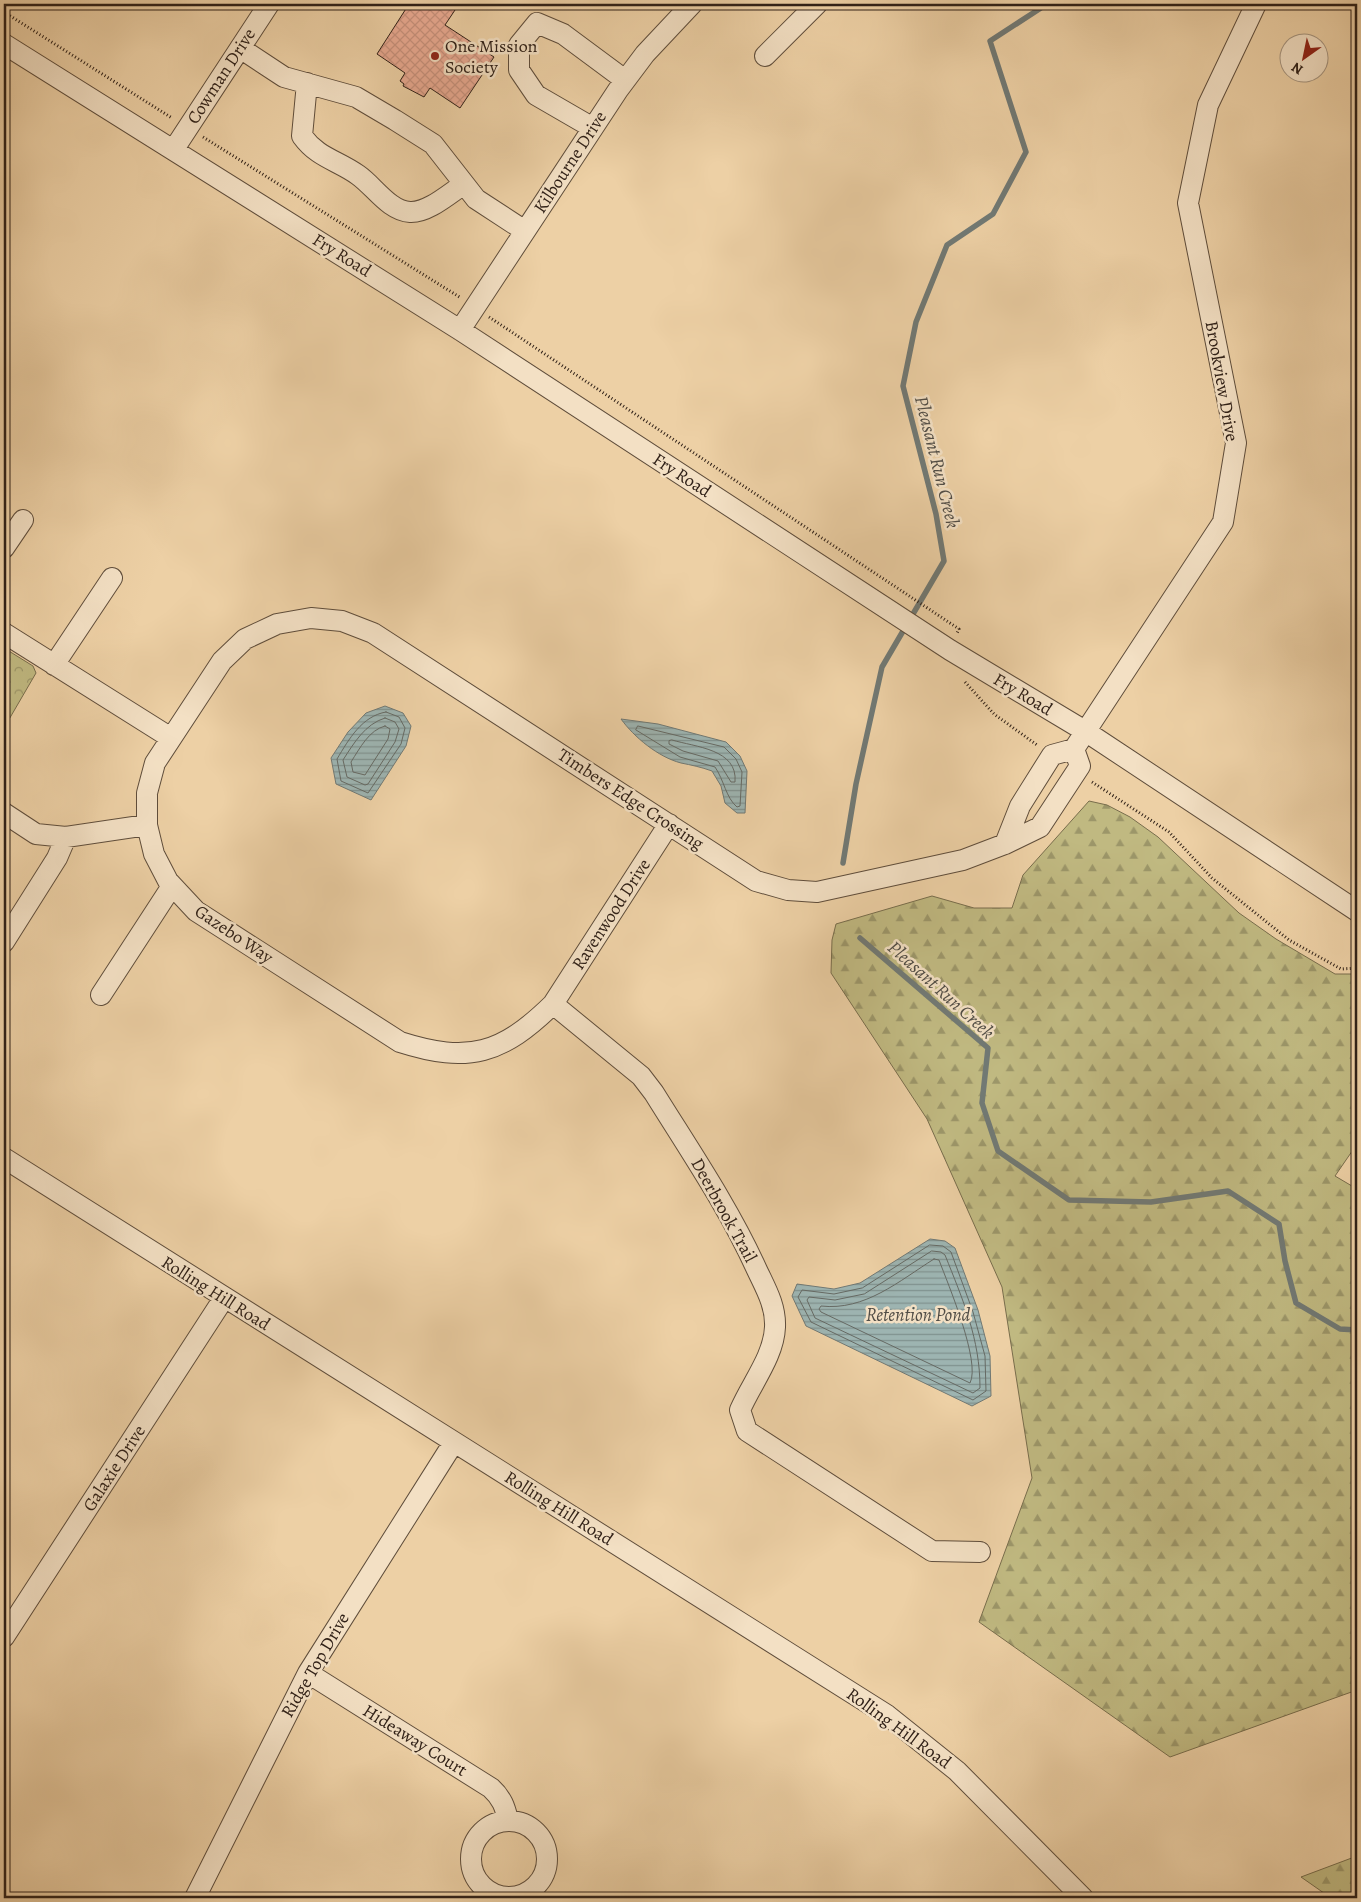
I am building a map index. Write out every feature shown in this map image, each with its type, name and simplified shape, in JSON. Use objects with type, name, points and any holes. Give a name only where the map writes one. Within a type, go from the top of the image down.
[{"type":"street","name":"Cowman Drive","points":[[174,149],[269,4]]},
{"type":"street","name":"Kilbourne Drive","points":[[460,330],[625,80],[644,54],[692,4]]},
{"type":"street","points":[[765,56],[816,4]]},
{"type":"street","name":"Brookview Drive","points":[[1085,731],[1223,522],[1236,443],[1188,203],[1208,105],[1256,4]]},
{"type":"street","points":[[592,128],[536,95],[519,70],[519,45],[537,23],[563,34],[625,80]]},
{"type":"street","name":"Fry Road","points":[[4,44],[460,330],[950,650],[1085,731],[1357,911]]},
{"type":"street","points":[[240,48],[284,77],[356,97],[433,144],[476,199],[525,231]]},
{"type":"street","points":[[307,83],[302,136],[313,150],[358,175],[396,209],[411,212],[424,209],[464,184]]},
{"type":"street","points":[[4,548],[23,520]]},
{"type":"street","points":[[54,665],[112,578]]},
{"type":"street","name":"Timbers Edge Crossing","points":[[277,624],[311,618],[342,621],[373,633],[756,881],[788,890],[817,892],[963,860],[1005,844],[1040,827],[1076,772]]},
{"type":"street","name":"Gazebo Way","points":[[277,624],[245,639],[222,661],[154,763],[147,793],[147,825],[154,854],[172,886],[196,911],[392,1037],[400,1042],[431,1052],[465,1054],[499,1046],[529,1028],[553,1004]]},
{"type":"street","points":[[4,633],[171,738]]},
{"type":"street","points":[[1005,844],[1020,806],[1052,755],[1074,749],[1085,731]]},
{"type":"street","points":[[1074,749],[1080,766],[1076,772]]},
{"type":"street","points":[[4,812],[36,834],[66,837],[147,825]]},
{"type":"street","name":"Ravenwood Drive","points":[[553,1004],[669,824]]},
{"type":"street","points":[[4,942],[57,858],[66,837]]},
{"type":"street","points":[[100,995],[172,886]]},
{"type":"street","name":"Deerbrook Trail","points":[[553,1004],[641,1076],[654,1093],[736,1225],[773,1305],[775,1328],[771,1350],[750,1387],[740,1410],[747,1431],[932,1550],[980,1552]]},
{"type":"street","name":"Rolling Hill Road","points":[[4,1158],[902,1726],[973,1786],[1083,1898]]},
{"type":"street","name":"Galaxie Drive","points":[[4,1637],[224,1298]]},
{"type":"street","name":"Ridge Top Drive","points":[[195,1898],[308,1673],[454,1442]]},
{"type":"street","name":"Hideaway Court","points":[[308,1673],[491,1788],[499,1795],[504,1804],[508,1820]]},
{"type":"path","points":[[4,12],[474,308],[823,540]]},
{"type":"path","points":[[962,680],[994,714],[1052,755]]},
{"type":"path","points":[[1076,772],[1169,832],[1212,878],[1289,940],[1341,968],[1357,968]]},
{"type":"green space","points":[[4,648],[33,666],[36,673],[4,728]]},
{"type":"green space","points":[[1089,801],[1107,805],[1130,817],[1158,837],[1239,913],[1276,939],[1335,974],[1357,974],[1357,1144],[1335,1176],[1357,1189],[1357,1690],[1170,1757],[979,1622],[1032,1478],[1002,1287],[927,1119],[831,973],[832,940],[836,924],[932,896],[974,908],[1012,908],[1023,875]]},
{"type":"green space","points":[[1357,1856],[1357,1898],[1331,1898],[1301,1877]]},
{"type":"water","points":[[385,706],[403,713],[411,726],[406,746],[371,800],[336,784],[331,758],[348,732],[366,713]]},
{"type":"water","points":[[621,719],[658,724],[726,742],[740,756],[747,771],[745,813],[737,813],[725,803],[721,786],[712,771],[672,760],[655,751],[633,733]]},
{"type":"water","name":"Retention Pond","points":[[930,1239],[945,1241],[955,1248],[978,1310],[990,1356],[991,1396],[972,1406],[806,1326],[792,1296],[797,1284],[834,1289],[860,1283]]},
{"type":"building","name":"One Mission Society","points":[[409,4],[459,4],[445,25],[494,57],[460,108],[430,88],[424,97],[403,86],[404,84],[400,81],[405,73],[377,54]]},
{"type":"waterway","name":"Pleasant Run Creek","points":[[843,863],[856,784],[882,667],[944,561],[936,514],[903,386],[916,322],[947,245],[993,214],[1026,152],[990,41],[1047,4]]},
{"type":"waterway","name":"Pleasant Run Creek","points":[[860,938],[988,1048],[982,1103],[998,1151],[1069,1200],[1151,1202],[1228,1191],[1279,1224],[1285,1261],[1296,1303],[1340,1329],[1357,1330]]},
{"type":"place","name":"One Mission Society","points":[[435,56]]}]
